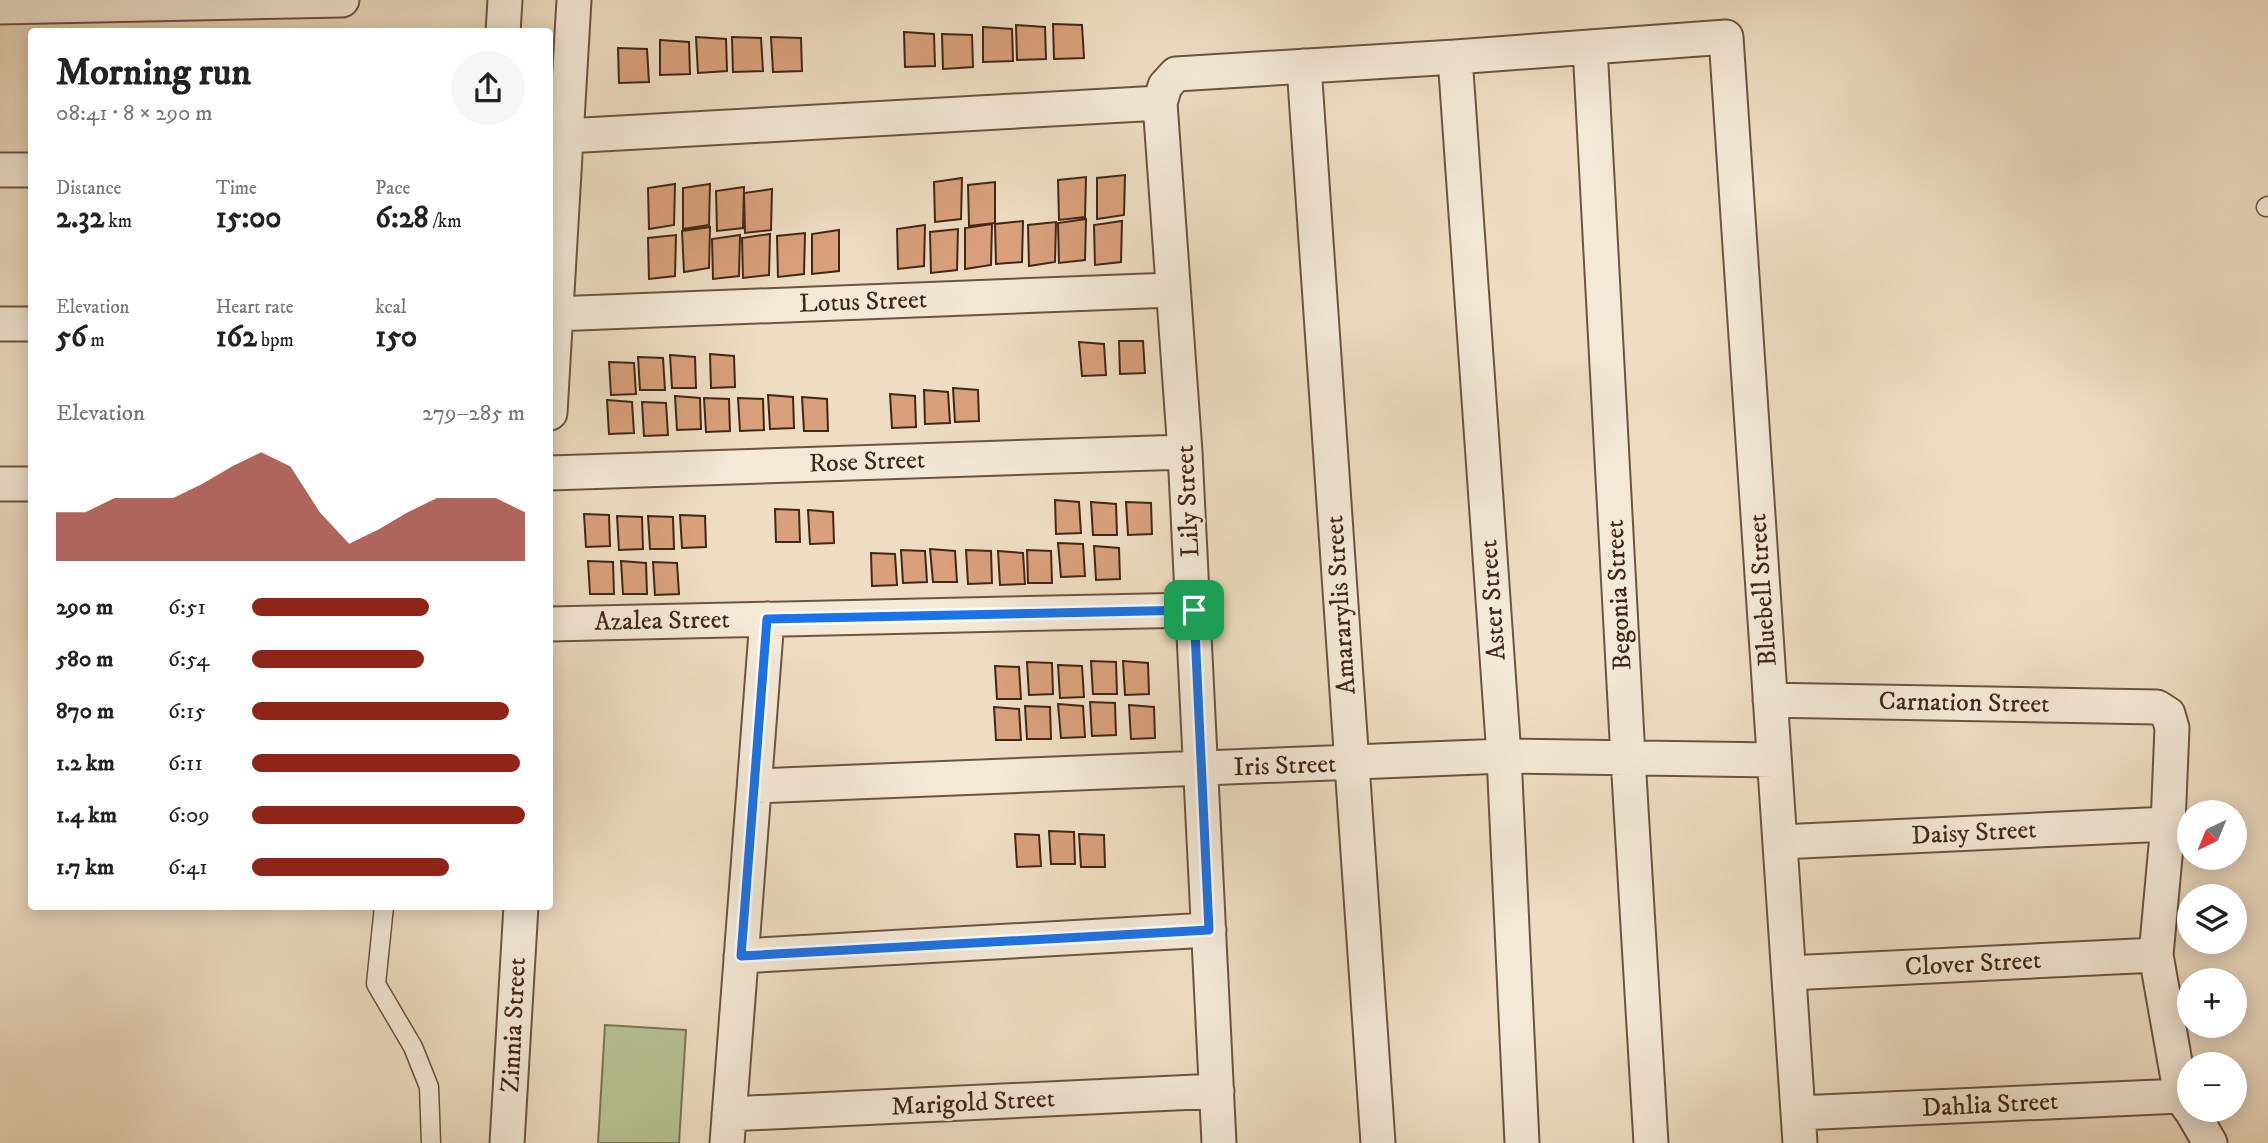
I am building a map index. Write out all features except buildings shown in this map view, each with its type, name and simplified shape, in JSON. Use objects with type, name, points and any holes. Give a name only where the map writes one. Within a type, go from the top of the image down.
[{"type":"street","points":[[0,7],[342,0]]},
{"type":"street","points":[[503,28],[505,0]]},
{"type":"street","points":[[553,339],[574,0],[561,0]]},
{"type":"street","name":"Bluebell Street","points":[[1590,47],[1726,37],[1799,1128]]},
{"type":"street","points":[[566,136],[1160,103],[1165,86],[1176,74],[1590,47]]},
{"type":"street","name":"Begonia Street","points":[[1590,47],[1651,1143]]},
{"type":"street","name":"Aster Street","points":[[1455,57],[1504,756],[1522,1143]]},
{"type":"street","name":"Amararylis Street","points":[[1304,66],[1378,1143]]},
{"type":"street","name":"Lily Street","points":[[1160,103],[1194,610],[1219,1143]]},
{"type":"street","points":[[0,170],[28,170]]},
{"type":"street","name":"Lotus Street","points":[[554,314],[1172,290]]},
{"type":"street","points":[[0,324],[28,324]]},
{"type":"street","name":"Rose Street","points":[[553,473],[1185,452]]},
{"type":"street","points":[[0,484],[28,484]]},
{"type":"street","name":"Azalea Street","points":[[553,624],[1194,610]]},
{"type":"street","points":[[728,1128],[767,619]]},
{"type":"street","name":"Carnation Street","points":[[1770,700],[2157,707],[2168,714],[2172,728],[2168,824]]},
{"type":"street","name":"Iris Street","points":[[755,786],[1504,756],[1774,760]]},
{"type":"street","points":[[2168,824],[2157,955],[2177,1054]]},
{"type":"street","name":"Daisy Street","points":[[1780,842],[2168,824]]},
{"type":"street","name":"Zinnia Street","points":[[507,1143],[521,910]]},
{"type":"street","points":[[741,956],[1209,930]]},
{"type":"street","name":"Clover Street","points":[[1788,972],[2157,955]]},
{"type":"street","name":"Marigold Street","points":[[728,1128],[1217,1091]]},
{"type":"street","name":"Dahlia Street","points":[[1799,1128],[2177,1105]]},
{"type":"street","points":[[2198,1122],[2210,1143]]},
{"type":"lane","points":[[384,910],[376,984],[413,1047],[429,1087],[432,1143]]},
{"type":"green space","points":[[605,1025],[686,1030],[679,1143],[598,1143]]},
{"type":"route","points":[[1194,610],[1209,930],[741,956],[767,619],[1194,610]]}]
